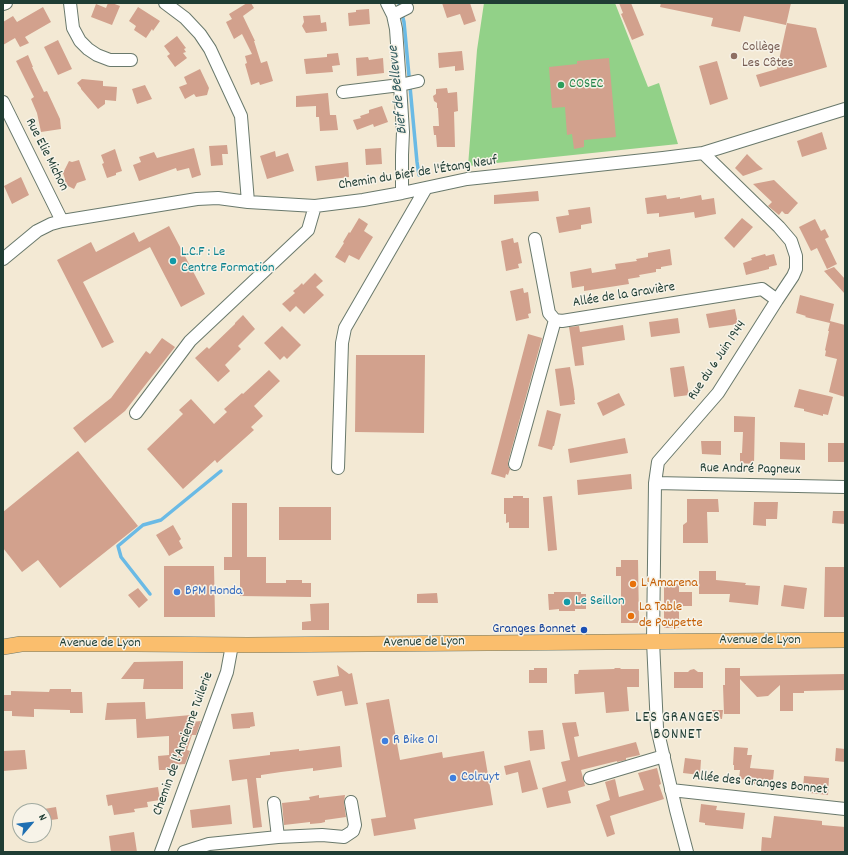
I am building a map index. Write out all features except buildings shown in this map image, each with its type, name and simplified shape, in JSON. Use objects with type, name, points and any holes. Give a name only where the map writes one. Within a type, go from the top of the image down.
[{"type":"main road","name":"Avenue de Lyon","points":[[3,646],[21,644],[232,645],[845,640]]},
{"type":"street","points":[[70,3],[73,28],[80,41],[88,49],[97,55],[110,60],[131,60]]},
{"type":"street","points":[[165,3],[185,18],[200,34],[210,49],[241,116],[248,202]]},
{"type":"street","points":[[386,3],[393,15],[396,29],[403,132],[402,193]]},
{"type":"street","points":[[393,15],[407,8]]},
{"type":"street","points":[[343,92],[400,85],[418,80]]},
{"type":"street","name":"Rue Elie Michon","points":[[3,102],[62,221]]},
{"type":"street","name":"Chemin du Bief de l'Étang Neuf","points":[[3,259],[37,231],[51,224],[62,221],[197,199],[218,198],[248,202],[315,206],[402,193],[467,179],[703,153],[845,109]]},
{"type":"street","name":"Rue du 6 Juin 1944","points":[[687,852],[657,728],[653,641],[655,483],[658,462],[718,393],[796,269],[796,256],[791,241],[779,227],[703,153]]},
{"type":"street","points":[[338,468],[342,343],[345,328],[426,188]]},
{"type":"street","points":[[136,412],[190,341],[308,230],[315,206]]},
{"type":"street","name":"Allée de la Gravière","points":[[535,239],[549,313],[555,320],[762,289],[777,300]]},
{"type":"street","points":[[515,464],[555,320]]},
{"type":"street","name":"Rue André Pagneux","points":[[655,483],[845,487]]},
{"type":"street","name":"Chemin de l'Ancienne Tuilerie","points":[[161,852],[227,672],[232,645]]},
{"type":"street","points":[[590,778],[664,756]]},
{"type":"street","name":"Allée des Granges Bonnet","points":[[671,790],[845,809]]},
{"type":"street","points":[[184,852],[209,844],[278,836],[322,835],[344,837],[353,831],[355,825],[351,802]]},
{"type":"street","points":[[274,803],[278,836]]},
{"type":"green space","name":"COSEC","points":[[484,3],[615,3],[648,87],[659,83],[678,144],[468,166],[477,50]]},
{"type":"waterway","name":"Bief de Bellevue","points":[[399,3],[404,22],[419,175]]},
{"type":"waterway","name":"Bief de Bellevue","points":[[150,594],[121,557],[118,546],[143,525],[161,520],[221,471]]},
{"type":"place","name":"Collège Les Côtes","points":[[734,56]]},
{"type":"place","name":"COSEC","points":[[561,85]]},
{"type":"place","name":"L.C.F : Le Centre Formation","points":[[173,261]]},
{"type":"place","name":"L'Amarena","points":[[633,584]]},
{"type":"place","name":"BPM Honda","points":[[177,592]]},
{"type":"place","name":"Le Seillon","points":[[567,602]]},
{"type":"place","name":"La Table de Poupette","points":[[631,616]]},
{"type":"place","name":"Granges Bonnet","points":[[584,630]]},
{"type":"place","name":"R Bike 01","points":[[385,741]]},
{"type":"place","name":"Colruyt","points":[[453,778]]},
{"type":"district","name":"LES GRANGES BONNET","points":[[678,728]]}]
